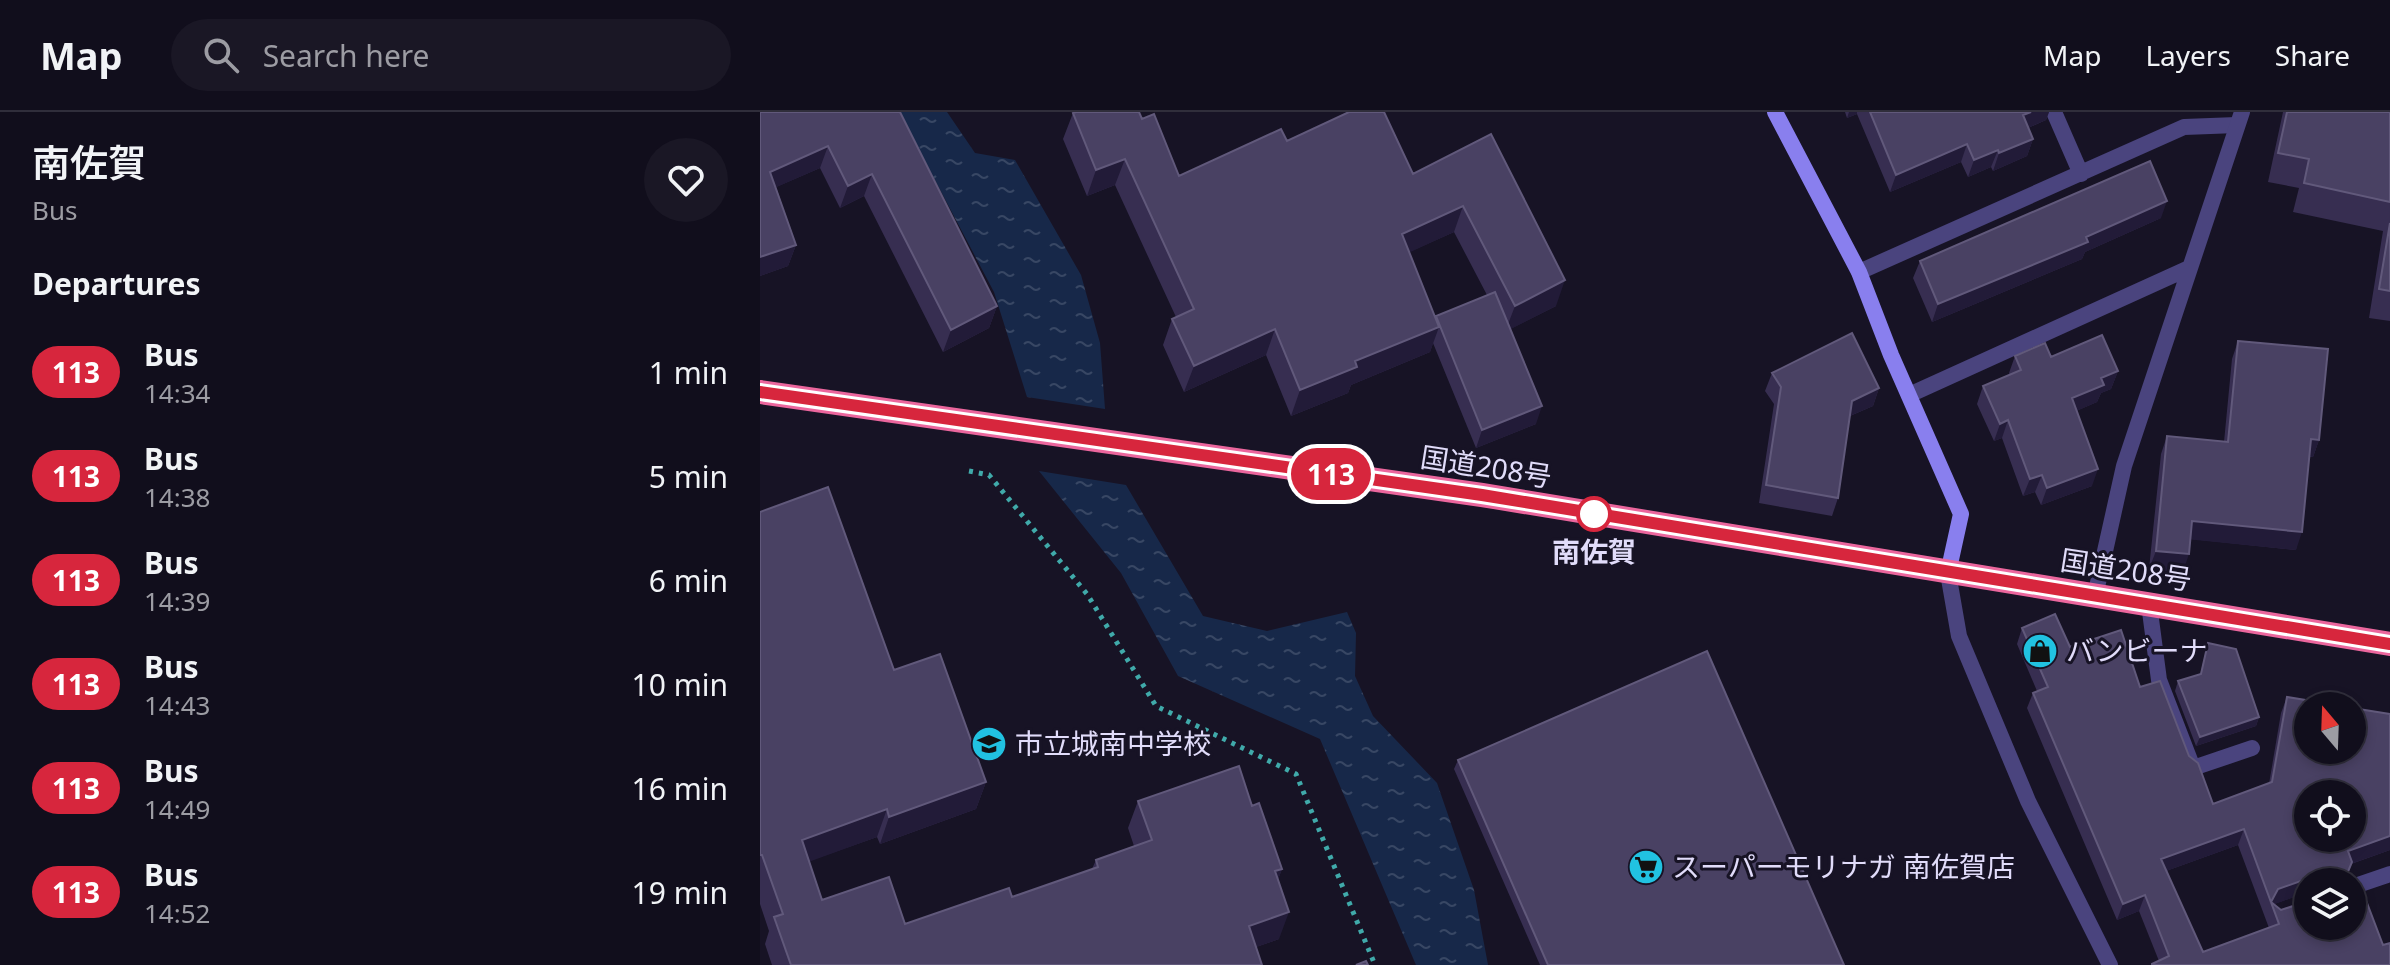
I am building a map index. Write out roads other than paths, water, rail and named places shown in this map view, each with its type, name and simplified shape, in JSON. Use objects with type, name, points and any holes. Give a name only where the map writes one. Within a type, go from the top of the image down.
[{"type":"highway","name":"国道208号","points":[[760,392],[1482,495],[2390,644]]},
{"type":"street","points":[[1775,112],[1859,272],[1961,514],[1948,573],[1959,636],[2028,801],[2110,965]]},
{"type":"street","points":[[2054,112],[2081,174]]},
{"type":"street","points":[[1859,272],[2184,127],[2240,118],[2124,466],[2095,596]]},
{"type":"street","points":[[1909,395],[2189,268]]},
{"type":"street","points":[[2149,604],[2159,680],[2193,768],[2252,748]]},
{"type":"street","points":[[2366,882],[2390,874]]},
{"type":"water","points":[[899,112],[947,112],[975,153],[1015,160],[1081,275],[1100,343],[1105,409],[1027,397],[994,292]]},
{"type":"water","points":[[1039,471],[1126,485],[1203,616],[1267,631],[1347,612],[1356,633],[1355,676],[1373,716],[1437,783],[1474,890],[1488,965],[1416,965],[1320,739],[1178,676],[1121,573]]},
{"type":"place","name":"南佐賀","points":[[1594,514]]},
{"type":"place","name":"バンビーナ","points":[[2040,651]]},
{"type":"place","name":"市立城南中学校","points":[[989,744]]},
{"type":"place","name":"スーパーモリナガ 南佐賀店","points":[[1646,867]]}]
